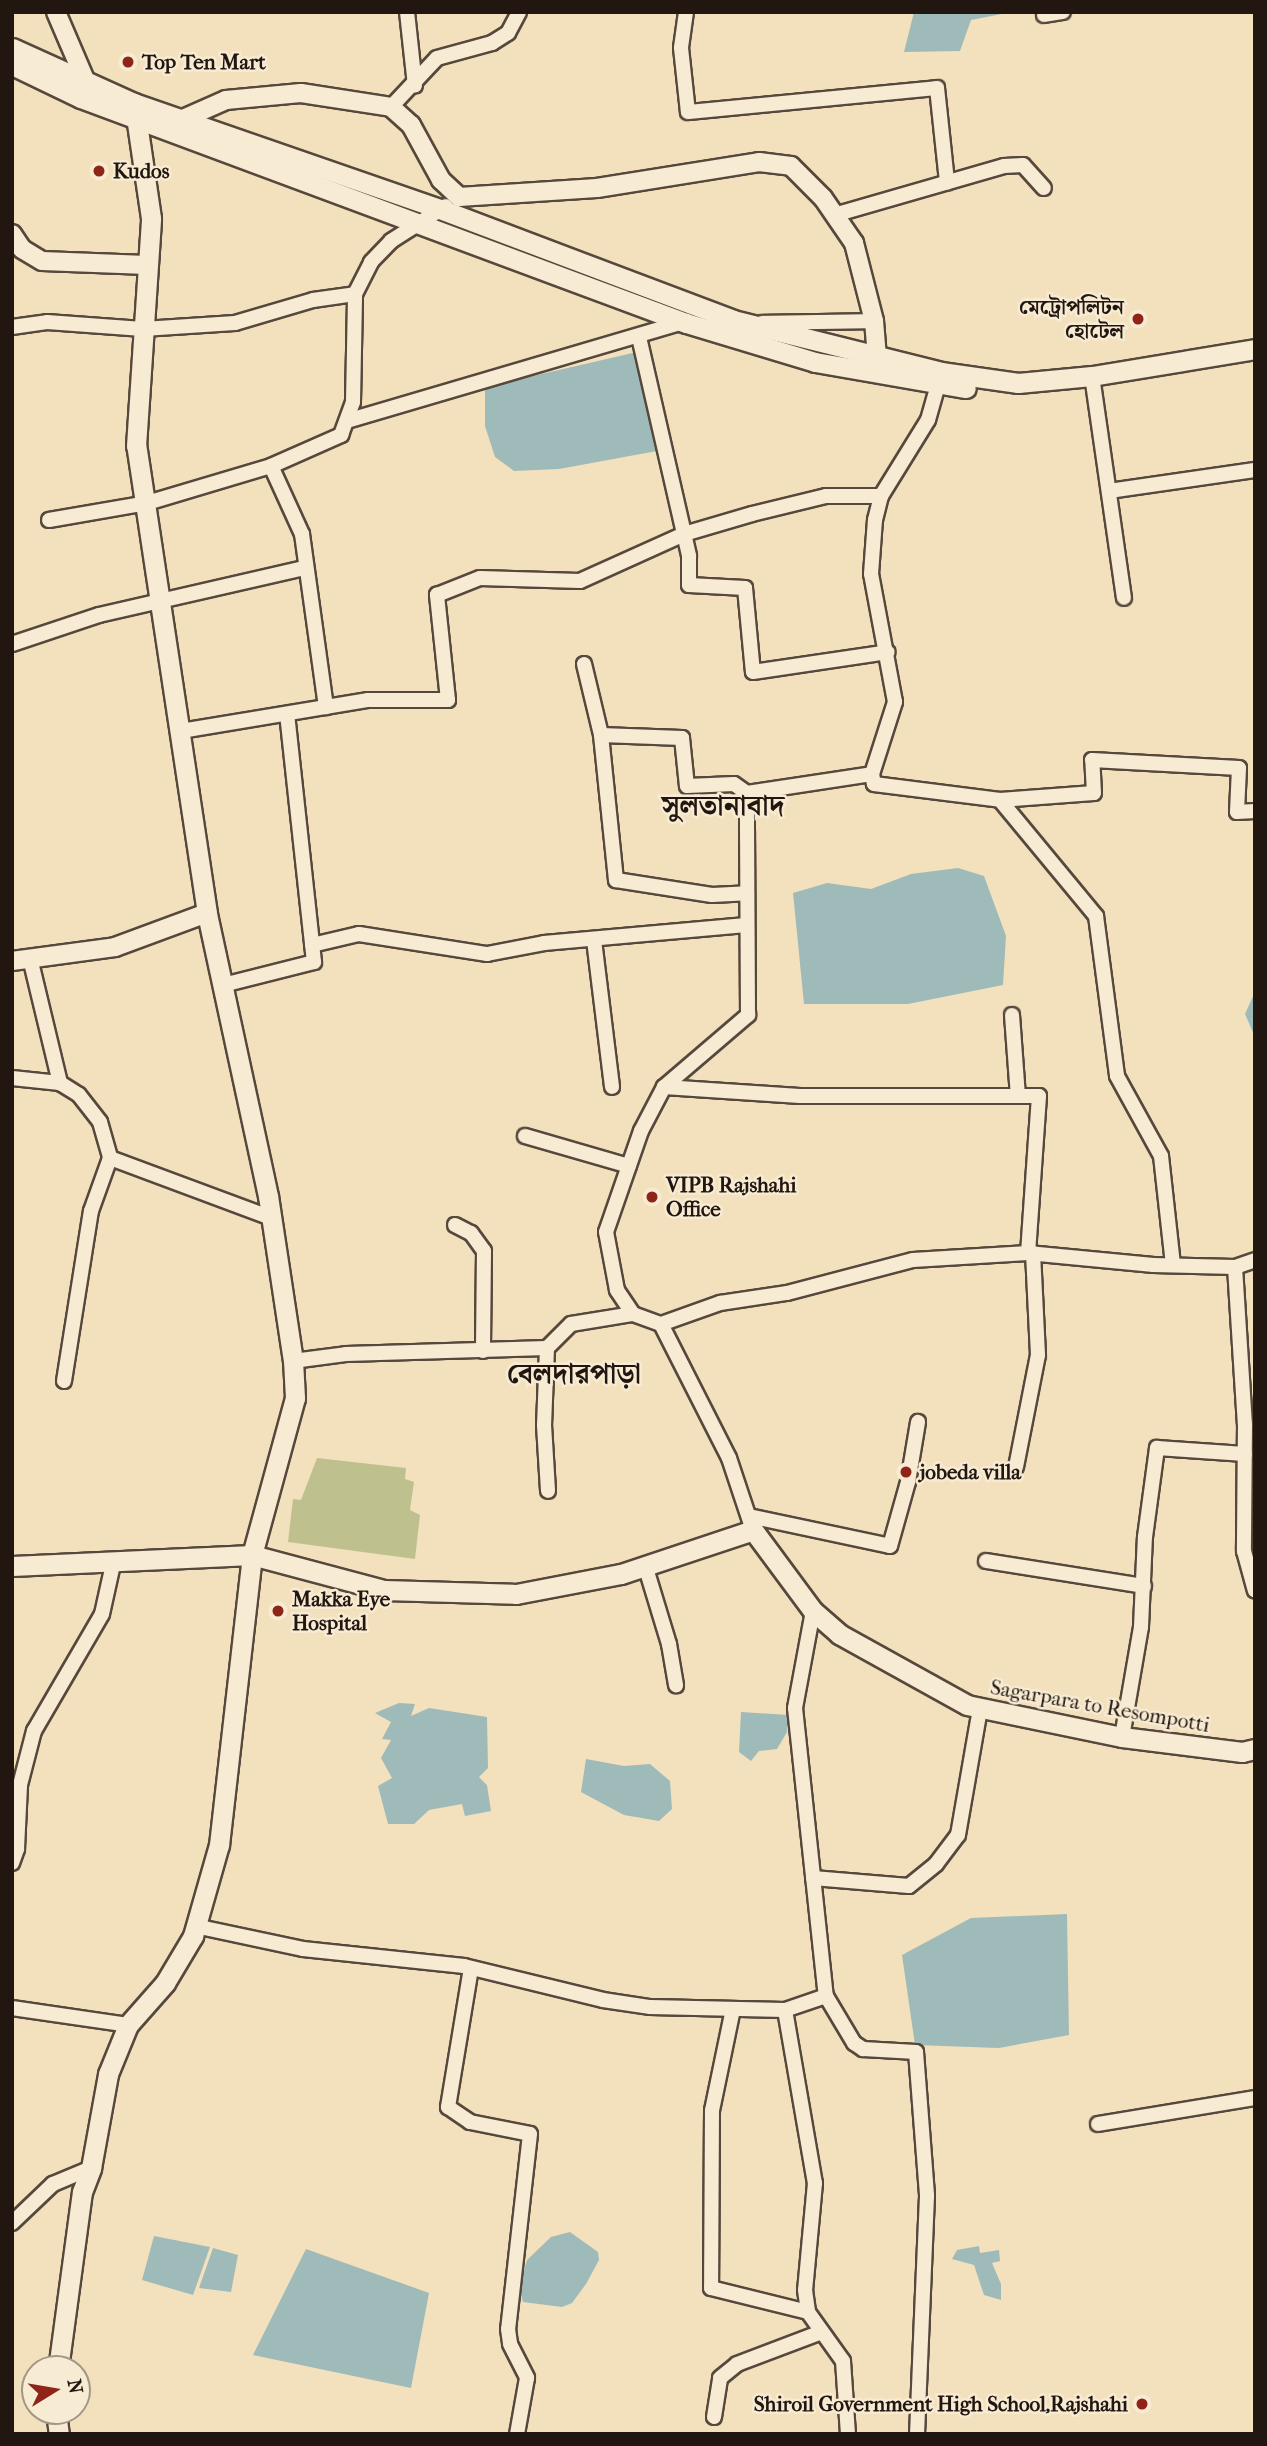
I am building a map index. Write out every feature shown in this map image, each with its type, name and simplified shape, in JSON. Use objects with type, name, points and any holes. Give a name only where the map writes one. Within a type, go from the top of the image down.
[{"type":"main road","points":[[12,48],[89,93]]},
{"type":"main road","points":[[12,65],[180,126],[440,209],[733,320],[761,323],[879,365],[940,379],[1018,383],[1093,380],[1255,357]]},
{"type":"main road","points":[[60,2355],[82,2192],[91,2168],[107,2074],[128,2025],[165,1983],[195,1926],[219,1845],[252,1555],[295,1398],[293,1361],[271,1218],[207,913],[147,503],[136,446],[150,218],[134,110]]},
{"type":"main road","points":[[180,126],[420,222],[686,323],[815,362],[879,365]]},
{"type":"main road","points":[[1093,380],[1255,349]]},
{"type":"main road","points":[[12,1566],[252,1555],[384,1590],[516,1594],[645,1565],[751,1523]]},
{"type":"main road","name":"Sagarpara to Resompotti","points":[[751,1523],[813,1611],[839,1633],[980,1709],[1122,1737],[1241,1752],[1255,1749]]},
{"type":"street","points":[[56,12],[89,93]]},
{"type":"street","points":[[407,12],[415,86]]},
{"type":"street","points":[[391,107],[415,86],[437,58],[492,43],[508,33],[519,12]]},
{"type":"street","points":[[687,12],[681,48],[688,112],[937,88],[947,182]]},
{"type":"street","points":[[1044,15],[1063,12]]},
{"type":"street","points":[[180,126],[226,100],[300,93],[391,107],[411,125],[441,180],[459,197]]},
{"type":"street","points":[[49,520],[147,503],[271,466],[341,435],[350,420],[355,294],[370,262],[420,222],[459,197],[597,188],[759,162],[791,166],[834,215],[854,243],[874,321],[879,365]]},
{"type":"street","points":[[834,215],[947,182],[1023,164],[1044,188]]},
{"type":"street","points":[[12,234],[22,249],[42,261],[147,265]]},
{"type":"street","points":[[12,327],[47,321],[143,329],[235,323],[313,300],[355,294]]},
{"type":"street","points":[[350,420],[686,323],[697,306]]},
{"type":"street","points":[[761,323],[874,321]]},
{"type":"street","points":[[639,337],[684,534],[689,584],[745,588],[753,672],[888,652]]},
{"type":"street","points":[[940,379],[928,420],[881,496],[871,574],[888,652],[895,702],[872,774],[874,784],[1000,800],[1094,793],[1092,760],[1239,768],[1237,812],[1255,811]]},
{"type":"street","points":[[1093,380],[1124,598]]},
{"type":"street","points":[[271,466],[302,534],[326,707]]},
{"type":"street","points":[[1109,491],[1254,470]]},
{"type":"street","points":[[181,731],[368,700],[448,700],[437,595],[480,578],[580,581],[684,534],[826,496],[881,496]]},
{"type":"street","points":[[12,644],[99,615],[305,568]]},
{"type":"street","points":[[584,664],[601,735],[616,880],[712,895],[747,893]]},
{"type":"street","points":[[223,985],[314,962],[286,714]]},
{"type":"street","points":[[601,735],[682,738],[687,786],[734,784],[747,793],[872,774]]},
{"type":"street","points":[[633,1314],[617,1290],[606,1232],[641,1130],[664,1087],[748,1015],[747,793]]},
{"type":"street","points":[[1000,800],[1096,916],[1117,1076],[1161,1156],[1173,1264]]},
{"type":"street","points":[[60,1083],[21,959],[115,947],[207,913]]},
{"type":"street","points":[[312,945],[359,934],[487,954],[544,943],[746,925]]},
{"type":"street","points":[[594,940],[612,1087]]},
{"type":"street","points":[[1012,1015],[1018,1096]]},
{"type":"street","points":[[12,1079],[60,1083],[79,1095],[100,1122],[110,1158],[91,1211],[64,1381]]},
{"type":"street","points":[[664,1087],[800,1096],[1039,1096],[1030,1253],[1038,1355],[1016,1467]]},
{"type":"street","points":[[525,1136],[629,1166]]},
{"type":"street","points":[[110,1158],[271,1218]]},
{"type":"street","points":[[455,1225],[471,1233],[484,1251],[483,1352]]},
{"type":"street","points":[[293,1361],[346,1354],[547,1348],[571,1324],[633,1314],[661,1324],[720,1303],[787,1293],[913,1260],[1030,1253],[1235,1267],[1255,1260]]},
{"type":"street","points":[[1235,1267],[1245,1454],[1244,1551],[1255,1591]]},
{"type":"street","points":[[661,1324],[729,1458],[751,1523],[890,1546],[908,1482],[918,1422]]},
{"type":"street","points":[[547,1348],[544,1425],[548,1491]]},
{"type":"street","points":[[1122,1737],[1144,1586],[1157,1448],[1245,1454]]},
{"type":"street","points":[[12,1863],[18,1850],[20,1785],[34,1731],[102,1614],[114,1560]]},
{"type":"street","points":[[986,1561],[1144,1586]]},
{"type":"street","points":[[645,1565],[669,1644],[676,1685]]},
{"type":"street","points":[[813,1611],[795,1707],[826,1996],[854,2043],[863,2049],[916,2052],[927,2196],[917,2434]]},
{"type":"street","points":[[813,1878],[909,1886],[936,1864],[958,1835],[980,1709]]},
{"type":"street","points":[[195,1926],[303,1949],[471,1968],[603,2000],[650,2007],[785,2010],[826,1996]]},
{"type":"street","points":[[471,1968],[448,2107],[470,2122],[530,2134],[508,2329],[510,2344],[527,2378],[517,2434]]},
{"type":"street","points":[[12,2008],[128,2025]]},
{"type":"street","points":[[733,2008],[712,2110],[711,2287],[808,2312]]},
{"type":"street","points":[[785,2010],[815,2183],[805,2290],[808,2312],[819,2333],[845,2368],[848,2434]]},
{"type":"street","points":[[1098,2124],[1255,2098]]},
{"type":"street","points":[[12,2223],[53,2184],[91,2168]]},
{"type":"street","points":[[714,2417],[720,2378],[737,2364],[819,2333]]},
{"type":"green space","points":[[317,1458],[406,1468],[405,1479],[414,1482],[410,1510],[420,1515],[415,1559],[288,1542],[293,1499],[301,1500]]},
{"type":"water","points":[[914,12],[1012,12],[971,20],[960,51],[904,52]]},
{"type":"water","points":[[637,352],[657,451],[559,469],[514,471],[495,457],[485,426],[485,387]]},
{"type":"water","points":[[958,868],[984,876],[1006,936],[1003,985],[908,1004],[804,1004],[793,893],[827,883],[871,889],[911,874]]},
{"type":"water","points":[[1255,992],[1255,1037],[1245,1014]]},
{"type":"water","points":[[399,1703],[415,1704],[411,1716],[429,1708],[487,1717],[488,1768],[479,1777],[487,1785],[491,1811],[465,1816],[462,1804],[429,1810],[414,1824],[388,1824],[378,1786],[392,1778],[381,1758],[391,1740],[382,1739],[391,1722],[375,1713]]},
{"type":"water","points":[[741,1712],[788,1715],[787,1732],[777,1749],[759,1751],[751,1761],[739,1752]]},
{"type":"water","points":[[586,1759],[624,1766],[650,1764],[670,1781],[672,1809],[659,1821],[624,1815],[581,1792]]},
{"type":"water","points":[[1067,1914],[1069,2035],[999,2048],[915,2045],[902,1955],[971,1918]]},
{"type":"water","points":[[570,2232],[598,2252],[599,2260],[586,2284],[572,2303],[562,2307],[523,2302],[519,2288],[527,2260],[551,2237]]},
{"type":"water","points":[[154,2236],[210,2247],[193,2295],[142,2280]]},
{"type":"water","points":[[979,2246],[980,2253],[999,2250],[1000,2261],[992,2263],[1001,2284],[1001,2300],[984,2295],[974,2265],[952,2259],[957,2250]]},
{"type":"water","points":[[213,2248],[238,2255],[231,2292],[199,2288]]},
{"type":"water","points":[[306,2249],[429,2293],[411,2388],[253,2355]]},
{"type":"place","name":"Top Ten Mart","points":[[128,62]]},
{"type":"place","name":"Kudos","points":[[99,171]]},
{"type":"place","name":"মেট্রোপলিটন হোটেল","points":[[1138,319]]},
{"type":"place","name":"VIPB Rajshahi Office","points":[[652,1197]]},
{"type":"place","name":"jobeda villa","points":[[906,1472]]},
{"type":"place","name":"Makka Eye Hospital","points":[[278,1611]]},
{"type":"place","name":"Shiroil Government High School,Rajshahi","points":[[1142,2404]]},
{"type":"district","name":"সুলতানাবাদ","points":[[723,806]]},
{"type":"district","name":"বেলদারপাড়া","points":[[574,1374]]}]
